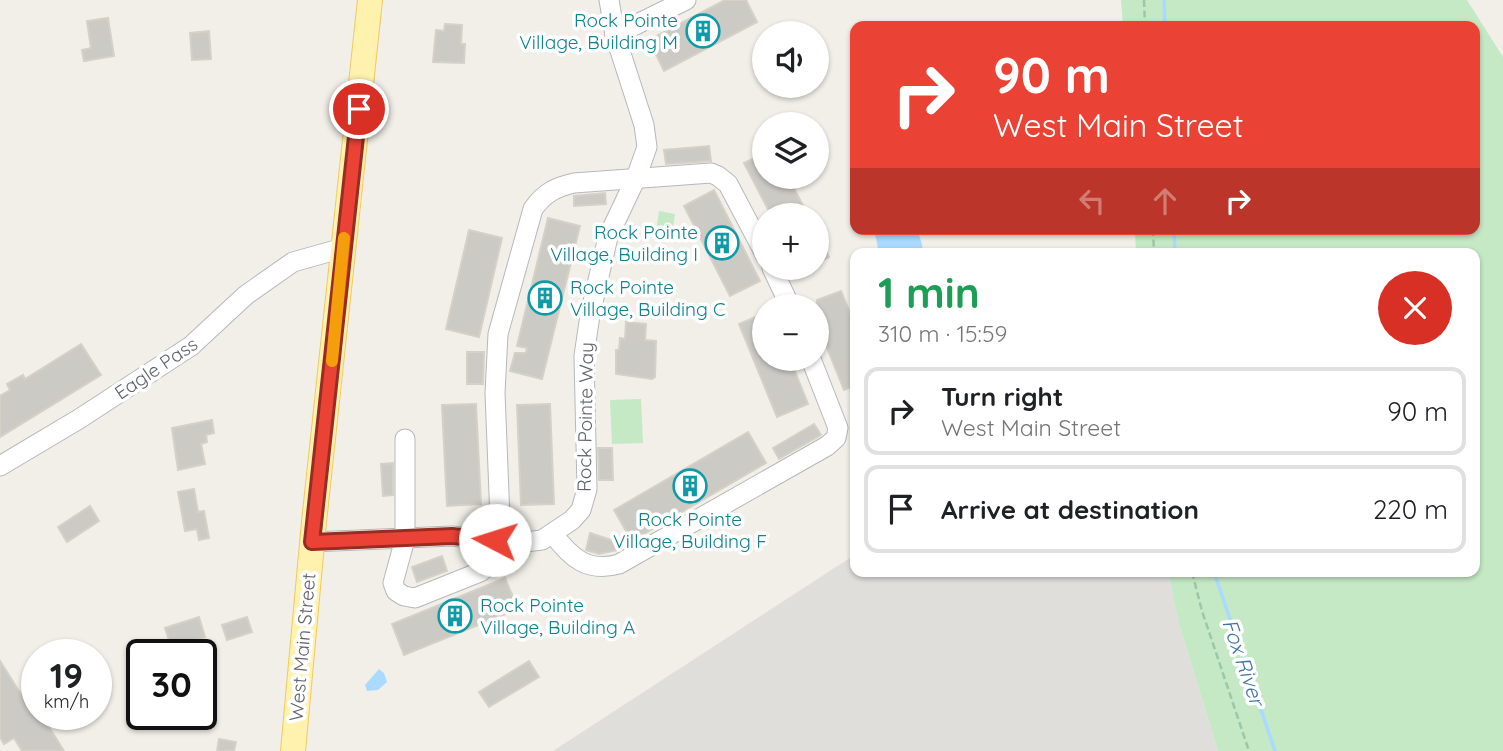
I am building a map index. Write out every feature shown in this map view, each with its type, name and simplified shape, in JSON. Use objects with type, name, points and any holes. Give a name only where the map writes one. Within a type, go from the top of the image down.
[{"type":"main road","name":"West Main Street","points":[[293,751],[312,542],[370,0]]},
{"type":"street","name":"Rock Pointe Way","points":[[312,542],[452,536],[516,543],[542,540],[572,520],[581,510],[587,489],[584,356],[598,270],[608,237],[636,178],[647,147],[615,36],[609,0]]},
{"type":"street","points":[[615,36],[686,0]]},
{"type":"street","points":[[404,439],[405,539],[393,583],[396,591],[415,598],[480,572],[490,564],[500,519],[495,393],[498,334],[533,209],[545,195],[562,185],[700,173],[718,176],[728,184],[752,229]]},
{"type":"street","name":"Eagle Pass","points":[[0,466],[79,419],[191,346],[246,295],[293,262],[344,247]]},
{"type":"street","points":[[553,534],[565,549],[580,561],[598,569],[619,564],[827,446],[836,438],[838,428],[816,371]]},
{"type":"path","points":[[1144,0],[1145,21]]},
{"type":"path","points":[[1193,577],[1249,751]]},
{"type":"shaded area","points":[[850,558],[850,577],[1169,577],[1178,620],[1218,751],[553,751]]},
{"type":"green space","points":[[1121,0],[1467,0],[1503,57],[1503,751],[1218,751],[1178,620],[1169,577],[1480,577],[1480,248],[1136,248],[1135,235],[1480,235],[1480,21],[1123,21]]},
{"type":"green space","points":[[659,211],[675,214],[671,241],[655,239]]},
{"type":"green space","points":[[641,399],[643,443],[612,444],[610,400]]},
{"type":"water","points":[[875,235],[919,235],[922,248],[878,248]]},
{"type":"water","points":[[379,669],[384,673],[387,682],[378,690],[367,691],[365,685]]},
{"type":"building","name":"Rock Pointe Village, Building M","points":[[725,0],[746,0],[756,21],[752,21],[752,25],[664,71],[649,40]]},
{"type":"building","points":[[108,18],[114,56],[84,61],[82,50],[91,48],[87,21]]},
{"type":"building","points":[[445,24],[462,25],[464,63],[433,62],[436,30],[444,31]]},
{"type":"building","points":[[209,31],[211,59],[192,60],[190,33]]},
{"type":"building","points":[[709,146],[711,161],[666,164],[664,150]]},
{"type":"building","points":[[752,159],[752,178],[744,163]]},
{"type":"building","points":[[758,189],[794,189],[802,203],[765,203]]},
{"type":"building","name":"Rock Pointe Village, Building I","points":[[714,190],[752,265],[752,280],[760,281],[730,296],[684,206]]},
{"type":"building","points":[[605,193],[606,204],[574,206],[574,196]]},
{"type":"building","name":"Rock Pointe Village, Building C","points":[[548,218],[580,226],[542,379],[510,371],[515,353],[526,353],[527,348],[517,346]]},
{"type":"building","points":[[469,230],[502,238],[479,337],[446,329]]},
{"type":"building","points":[[841,291],[850,313],[850,388],[844,390],[829,353],[829,296]]},
{"type":"building","points":[[752,318],[752,356],[739,324]]},
{"type":"building","points":[[626,322],[646,324],[645,340],[656,341],[655,377],[652,379],[616,374],[616,350],[619,350],[620,338],[625,339]]},
{"type":"building","points":[[81,344],[101,375],[0,437],[0,396],[10,390],[7,384],[23,375],[25,379]]},
{"type":"building","points":[[467,352],[484,352],[483,384],[467,384]]},
{"type":"building","points":[[758,371],[795,371],[808,404],[777,417]]},
{"type":"building","points":[[476,404],[481,504],[447,506],[442,405]]},
{"type":"building","points":[[550,404],[554,504],[521,505],[517,405]]},
{"type":"building","points":[[212,420],[214,433],[206,435],[207,442],[201,444],[205,464],[178,470],[172,428]]},
{"type":"building","points":[[814,424],[821,435],[779,459],[773,448]]},
{"type":"building","name":"Rock Pointe Village, Building F","points":[[748,432],[766,463],[632,541],[614,510]]},
{"type":"building","points":[[598,448],[612,448],[613,480],[599,480]]},
{"type":"building","points":[[393,463],[393,495],[383,496],[381,464]]},
{"type":"building","points":[[194,489],[198,512],[204,511],[209,538],[199,540],[197,529],[185,531],[178,492]]},
{"type":"building","points":[[90,506],[99,521],[67,542],[58,527]]},
{"type":"building","points":[[590,533],[620,543],[618,550],[599,554],[586,550]]},
{"type":"building","points":[[442,556],[447,571],[417,582],[412,567]]},
{"type":"building","name":"Rock Pointe Village, Building A","points":[[505,578],[518,609],[404,655],[392,624]]},
{"type":"building","points":[[199,617],[205,637],[168,639],[165,628]]},
{"type":"building","points":[[247,617],[252,632],[227,640],[222,625]]},
{"type":"building","points":[[0,661],[21,694],[21,730],[51,730],[64,751],[22,751],[14,738],[4,744],[0,737]]},
{"type":"building","points":[[529,661],[539,677],[489,707],[479,692]]},
{"type":"building","points":[[219,739],[236,742],[234,751],[217,751]]},
{"type":"waterway","name":"Fox River","points":[[1164,0],[1165,21]]},
{"type":"waterway","name":"Fox River","points":[[1174,235],[1175,248]]},
{"type":"waterway","name":"Fox River","points":[[1216,577],[1275,751]]},
{"type":"slow traffic","points":[[332,361],[344,238]]},
{"type":"place","name":"Rock Pointe Village, Building M","points":[[703,31]]},
{"type":"place","name":"Rock Pointe Village, Building I","points":[[722,243]]},
{"type":"place","name":"Rock Pointe Village, Building C","points":[[545,298]]},
{"type":"place","name":"Rock Pointe Village, Building F","points":[[690,486]]},
{"type":"place","name":"Rock Pointe Village, Building A","points":[[455,616]]},
{"type":"route","points":[[359,109],[312,542],[452,536],[495,540]]}]
